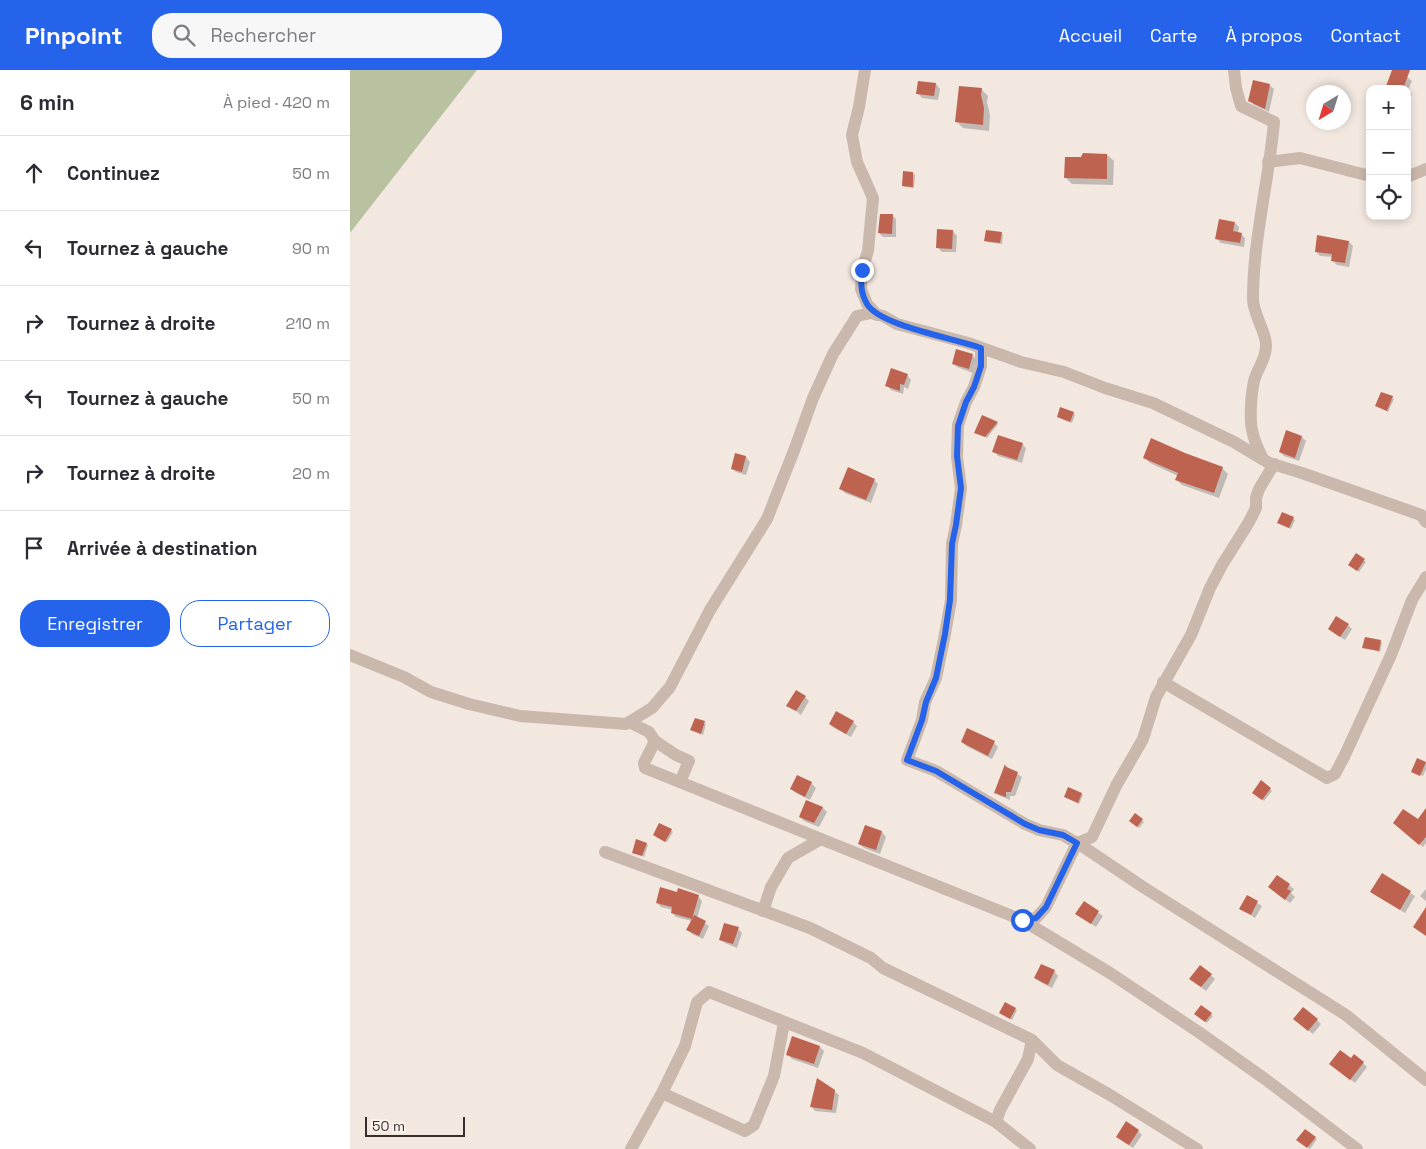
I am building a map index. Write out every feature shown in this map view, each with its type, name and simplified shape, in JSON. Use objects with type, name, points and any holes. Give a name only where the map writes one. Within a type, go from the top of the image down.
[{"type":"street","points":[[865,70],[852,135],[857,162],[873,198],[868,250],[862,270],[860,288],[867,304],[877,315]]},
{"type":"street","points":[[1094,854],[1092,837],[1116,786],[1142,740],[1163,682],[1191,635],[1207,595],[1222,565],[1256,508],[1256,498],[1268,462],[1252,433],[1251,403],[1254,380],[1266,355],[1267,343],[1253,302],[1253,293],[1256,246],[1274,122],[1241,106],[1234,70]]},
{"type":"street","points":[[1268,162],[1300,158],[1366,175]]},
{"type":"street","points":[[1411,175],[1426,169]]},
{"type":"street","points":[[350,655],[404,677],[431,692],[520,716],[626,724],[652,708],[670,687],[710,610],[767,519],[813,398],[833,354],[858,316],[871,313],[883,316],[897,324],[981,348],[1021,362],[1064,372],[1153,403],[1234,442],[1268,462],[1424,518]]},
{"type":"street","points":[[981,348],[981,366],[958,426],[957,456],[961,488],[952,544],[950,600],[945,634],[936,678],[907,760],[936,771],[1025,824],[1039,830],[1063,835],[1077,843],[1346,1015],[1426,1080]]},
{"type":"street","points":[[1163,682],[1327,778],[1335,774],[1344,757],[1391,655],[1412,600],[1426,576]]},
{"type":"street","points":[[629,722],[649,732],[655,741],[689,761],[680,782]]},
{"type":"street","points":[[655,741],[644,763],[645,768],[1022,920],[1110,973],[1200,1034],[1265,1079],[1357,1149]]},
{"type":"street","points":[[1022,920],[1036,918],[1046,907],[1077,843],[1092,837]]},
{"type":"street","points":[[763,911],[771,887],[788,858],[821,839]]},
{"type":"street","points":[[605,852],[810,928],[871,958],[883,968],[1032,1040],[1057,1065],[1110,1095],[1197,1149]]},
{"type":"street","points":[[631,1149],[685,1046],[697,1002],[709,992],[864,1053],[996,1122],[1030,1149]]},
{"type":"street","points":[[662,1093],[745,1132],[754,1125],[774,1076],[784,1023]]},
{"type":"street","points":[[996,1122],[1000,1110],[1028,1060],[1032,1040]]},
{"type":"green space","points":[[350,70],[477,70],[350,233]]},
{"type":"building","points":[[1392,70],[1410,70],[1404,85],[1386,85]]},
{"type":"building","points":[[1253,80],[1270,84],[1265,109],[1248,101]]},
{"type":"building","points":[[918,81],[936,83],[934,96],[916,94]]},
{"type":"building","points":[[959,86],[982,88],[983,125],[955,122]]},
{"type":"building","points":[[1083,153],[1107,154],[1107,179],[1064,178],[1065,157],[1081,157]]},
{"type":"building","points":[[903,171],[913,172],[913,187],[902,186]]},
{"type":"building","points":[[880,214],[893,214],[892,234],[878,233]]},
{"type":"building","points":[[1219,219],[1235,222],[1233,231],[1242,233],[1240,243],[1215,239]]},
{"type":"building","points":[[937,229],[953,230],[952,249],[936,248]]},
{"type":"building","points":[[986,230],[1002,232],[1000,243],[984,241]]},
{"type":"building","points":[[1317,235],[1349,241],[1345,263],[1331,261],[1332,254],[1315,252]]},
{"type":"building","points":[[956,349],[973,354],[969,369],[952,364]]},
{"type":"building","points":[[891,368],[908,374],[904,385],[900,384],[900,391],[885,386]]},
{"type":"building","points":[[1381,392],[1393,396],[1387,411],[1375,406]]},
{"type":"building","points":[[1060,407],[1074,412],[1070,422],[1057,417]]},
{"type":"building","points":[[982,415],[998,422],[985,437],[974,433]]},
{"type":"building","points":[[1286,430],[1302,436],[1295,458],[1279,452]]},
{"type":"building","points":[[998,435],[1023,443],[1017,460],[992,452]]},
{"type":"building","points":[[1151,438],[1223,467],[1214,493],[1175,480],[1178,473],[1143,458]]},
{"type":"building","points":[[735,453],[746,456],[742,472],[731,469]]},
{"type":"building","points":[[848,467],[875,479],[866,500],[839,489]]},
{"type":"building","points":[[1282,512],[1294,517],[1289,528],[1277,523]]},
{"type":"building","points":[[1356,553],[1365,559],[1357,571],[1348,565]]},
{"type":"building","points":[[1336,616],[1349,624],[1340,637],[1328,629]]},
{"type":"building","points":[[1365,637],[1381,640],[1379,651],[1362,648]]},
{"type":"building","points":[[796,690],[806,696],[796,711],[786,706]]},
{"type":"building","points":[[836,711],[854,721],[846,734],[829,724]]},
{"type":"building","points":[[695,718],[705,721],[701,734],[690,730]]},
{"type":"building","points":[[967,728],[995,741],[988,756],[961,742]]},
{"type":"building","points":[[1417,758],[1426,762],[1420,776],[1411,772]]},
{"type":"building","points":[[1005,764],[1006,767],[1018,772],[1011,792],[1006,792],[1006,797],[994,793]]},
{"type":"building","points":[[797,775],[812,782],[805,797],[790,789]]},
{"type":"building","points":[[1261,780],[1271,788],[1262,800],[1252,793]]},
{"type":"building","points":[[1068,787],[1082,793],[1078,803],[1064,797]]},
{"type":"building","points":[[806,800],[823,807],[814,823],[799,817]]},
{"type":"building","points":[[1426,808],[1426,837],[1419,845],[1393,823],[1403,809],[1418,819]]},
{"type":"building","points":[[1135,813],[1143,819],[1137,827],[1129,821]]},
{"type":"building","points":[[659,823],[672,829],[665,842],[653,835]]},
{"type":"building","points":[[865,825],[882,831],[876,850],[858,844]]},
{"type":"building","points":[[636,839],[647,843],[642,856],[632,853]]},
{"type":"building","points":[[1382,873],[1411,891],[1400,910],[1370,892]]},
{"type":"building","points":[[1277,875],[1290,884],[1287,889],[1291,891],[1285,900],[1268,887]]},
{"type":"building","points":[[660,887],[677,892],[678,888],[699,895],[692,919],[671,913],[672,907],[656,903]]},
{"type":"building","points":[[1247,895],[1258,901],[1251,915],[1239,909]]},
{"type":"building","points":[[1084,901],[1099,911],[1091,924],[1075,914]]},
{"type":"building","points":[[1426,907],[1426,936],[1413,927]]},
{"type":"building","points":[[694,915],[706,921],[699,936],[686,930]]},
{"type":"building","points":[[724,923],[739,927],[733,944],[719,940]]},
{"type":"building","points":[[1041,964],[1055,970],[1048,985],[1034,978]]},
{"type":"building","points":[[1200,965],[1212,974],[1201,987],[1189,979]]},
{"type":"building","points":[[1005,1002],[1016,1008],[1010,1019],[999,1013]]},
{"type":"building","points":[[1201,1005],[1212,1013],[1205,1022],[1194,1014]]},
{"type":"building","points":[[1303,1007],[1318,1019],[1308,1031],[1293,1019]]},
{"type":"building","points":[[792,1036],[820,1046],[814,1064],[786,1055]]},
{"type":"building","points":[[1340,1050],[1351,1058],[1354,1054],[1364,1062],[1350,1080],[1329,1064]]},
{"type":"building","points":[[817,1078],[835,1090],[832,1110],[810,1107]]},
{"type":"building","points":[[1126,1121],[1139,1130],[1129,1145],[1116,1137]]},
{"type":"building","points":[[1305,1129],[1316,1137],[1307,1148],[1296,1140]]},
{"type":"route","points":[[862,270],[860,288],[867,304],[877,315],[883,316],[897,324],[981,348],[981,366],[958,426],[957,456],[961,488],[952,544],[950,600],[945,634],[936,678],[907,760],[936,771],[1025,824],[1039,830],[1063,835],[1077,843],[1046,907],[1036,918],[1022,920]]}]
